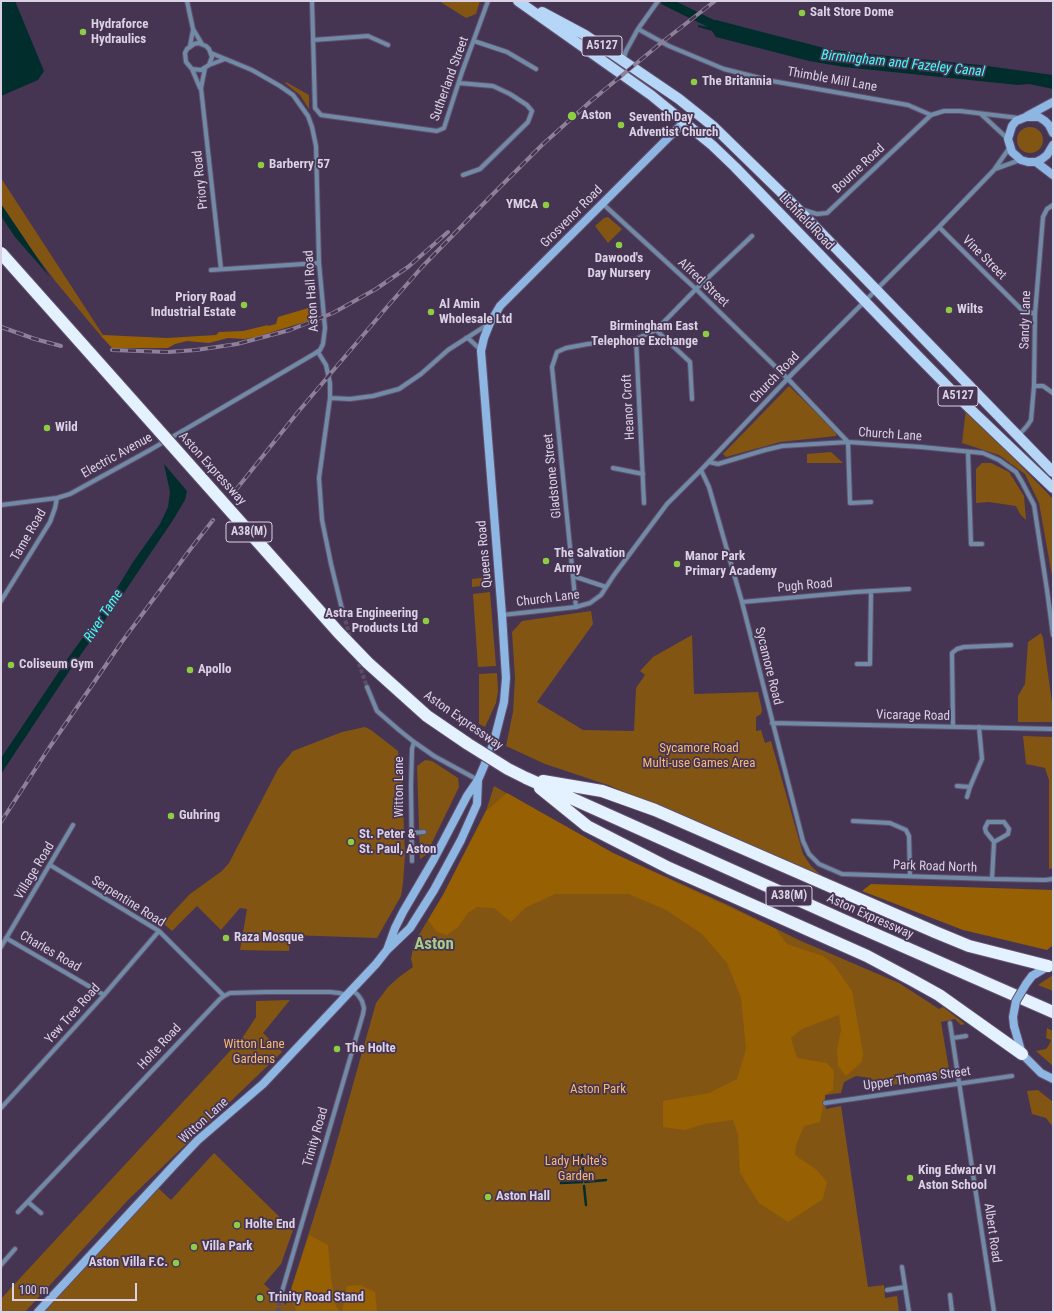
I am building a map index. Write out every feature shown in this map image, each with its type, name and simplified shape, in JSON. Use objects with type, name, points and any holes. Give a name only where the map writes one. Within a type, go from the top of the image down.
[{"type":"highway","name":"Aston Expressway","points":[[1,253],[333,627],[368,663],[427,716],[468,744],[526,778],[842,920],[1053,1012]]},
{"type":"highway","points":[[526,778],[602,791],[655,810],[969,946],[1050,965]]},
{"type":"highway","points":[[526,778],[587,826],[669,868],[867,956],[939,995],[1022,1054]]},
{"type":"main road","name":"Lichfield Road","points":[[520,1],[585,35],[696,111],[794,205],[1053,472]]},
{"type":"main road","name":"Lichfield Road","points":[[520,1],[651,95],[712,145],[961,400],[1053,488]]},
{"type":"main road","points":[[1053,102],[1024,117],[1012,126],[1009,143],[1012,152],[1021,160],[1028,162],[1036,162],[1048,155],[1053,145]]},
{"type":"main road","name":"Grosvenor Road","points":[[490,323],[500,306],[696,111]]},
{"type":"main road","points":[[1024,117],[1039,117],[1045,120],[1053,131]]},
{"type":"main road","points":[[1036,162],[1053,175]]},
{"type":"main road","name":"Queens Road","points":[[478,780],[492,745],[504,702],[506,678],[481,351],[490,323]]},
{"type":"main road","name":"Witton Lane","points":[[387,950],[403,912],[467,796],[478,780]]},
{"type":"main road","name":"Witton Lane","points":[[38,1312],[198,1140],[263,1084],[376,964],[387,950],[410,928],[434,890],[477,804],[478,780]]},
{"type":"main road","points":[[1050,965],[1032,976],[1026,984],[1016,1001],[1013,1017],[1022,1054],[1041,1073],[1053,1079]]},
{"type":"street","name":"Aston Hall Road","points":[[187,1],[193,29],[202,44],[206,46],[211,53],[247,67],[280,86],[293,95],[308,116],[316,146],[319,263],[325,334],[323,344],[318,352]]},
{"type":"street","points":[[312,1],[313,40],[368,36],[388,45]]},
{"type":"street","name":"Sutherland Street","points":[[313,40],[315,108],[321,115],[437,131],[444,128],[462,72],[488,1]]},
{"type":"street","points":[[622,60],[638,29],[657,2]]},
{"type":"street","name":"Aston Hall Road","points":[[192,69],[185,58],[187,49],[190,46],[193,29]]},
{"type":"street","name":"Thimble Mill Lane","points":[[638,29],[669,46],[724,69],[772,81],[908,105],[930,115]]},
{"type":"street","points":[[474,41],[507,52],[536,69]]},
{"type":"street","points":[[190,46],[198,43],[202,44]]},
{"type":"street","points":[[207,67],[212,57],[211,53]]},
{"type":"street","points":[[192,69],[196,70],[207,67],[225,59]]},
{"type":"street","name":"Priory Road","points":[[201,88],[207,67]]},
{"type":"street","name":"Priory Road","points":[[192,69],[201,88],[221,269]]},
{"type":"street","points":[[459,83],[493,86],[510,94],[532,111],[528,122],[480,169],[463,175]]},
{"type":"street","points":[[930,115],[944,111],[1024,117]]},
{"type":"street","points":[[877,290],[994,170],[1009,143],[981,114]]},
{"type":"street","name":"Bourne Road","points":[[794,205],[809,213],[827,213],[930,115]]},
{"type":"street","points":[[994,170],[1021,160]]},
{"type":"street","name":"Alfred Street","points":[[603,204],[696,288],[788,379],[848,442]]},
{"type":"street","name":"Sandy Lane","points":[[1018,436],[1031,420],[1034,386],[1035,314],[1043,222],[1047,209],[1053,205]]},
{"type":"street","name":"Vine Street","points":[[939,227],[1021,309],[1035,314]]},
{"type":"street","points":[[636,339],[656,330],[696,288],[752,236]]},
{"type":"street","points":[[211,270],[319,263]]},
{"type":"street","name":"Church Road","points":[[701,470],[788,379],[877,290]]},
{"type":"street","name":"Grosvenor Road","points":[[330,398],[350,399],[373,396],[399,389],[421,374],[448,350],[490,323]]},
{"type":"street","points":[[656,330],[690,362],[692,399]]},
{"type":"street","points":[[466,338],[469,339],[481,351]]},
{"type":"street","name":"Gladstone Street","points":[[576,607],[552,367],[557,352],[566,348],[636,339]]},
{"type":"street","name":"Heanor Croft","points":[[636,339],[644,503]]},
{"type":"street","points":[[318,352],[328,371],[330,383],[330,398],[319,478],[322,520],[324,535],[342,610]]},
{"type":"street","name":"Electric Avenue","points":[[1,505],[57,498],[70,494],[150,450],[318,352]]},
{"type":"street","points":[[1034,386],[1044,386],[1053,393]]},
{"type":"street","points":[[848,442],[850,503],[871,502]]},
{"type":"street","name":"Church Lane","points":[[709,462],[718,464],[782,446],[848,442],[983,454],[1008,466],[1016,472],[1034,505],[1053,635]]},
{"type":"street","points":[[968,452],[971,544],[982,544]]},
{"type":"street","points":[[612,468],[643,474]]},
{"type":"street","name":"Church Lane","points":[[502,615],[576,607],[590,603],[601,595],[667,504],[701,470]]},
{"type":"street","name":"Sycamore Road","points":[[701,470],[709,487],[742,602],[803,841],[809,854],[819,864]]},
{"type":"street","name":"Tame Road","points":[[1,601],[50,522],[57,498]]},
{"type":"street","points":[[573,576],[606,587]]},
{"type":"street","name":"Pugh Road","points":[[742,602],[909,589]]},
{"type":"street","points":[[857,664],[870,664],[871,591]]},
{"type":"street","points":[[953,726],[952,653],[957,649],[964,647],[1011,644]]},
{"type":"street","points":[[367,687],[377,711],[414,742],[440,759],[478,780]]},
{"type":"street","name":"Vicarage Road","points":[[772,723],[1053,729]]},
{"type":"street","points":[[967,797],[982,758],[979,727]]},
{"type":"street","name":"Witton Lane","points":[[412,861],[411,785],[412,749],[414,742]]},
{"type":"street","points":[[957,786],[970,787]]},
{"type":"street","points":[[853,821],[890,823],[906,830],[910,836],[910,875]]},
{"type":"street","points":[[992,879],[994,842],[986,832],[986,824],[988,822],[1004,822],[1009,829],[1008,834],[994,842]]},
{"type":"street","name":"Village Road","points":[[1,947],[73,825]]},
{"type":"street","name":"Witton Lane","points":[[412,833],[424,832]]},
{"type":"street","name":"Park Road North","points":[[819,864],[842,874],[910,875],[992,879],[1053,879]]},
{"type":"street","name":"Serpentine Road","points":[[50,865],[159,931],[224,996]]},
{"type":"street","name":"Yew Tree Road","points":[[1,1108],[104,995],[159,931]]},
{"type":"street","name":"Charles Road","points":[[6,938],[104,995]]},
{"type":"street","points":[[224,996],[230,993],[348,992]]},
{"type":"street","name":"Trinity Road","points":[[282,1295],[363,1014],[364,1008],[358,995],[348,992]]},
{"type":"street","name":"Holte Road","points":[[18,1212],[224,996]]},
{"type":"street","name":"Albert Road","points":[[950,1023],[994,1312]]},
{"type":"street","points":[[953,1038],[966,1036]]},
{"type":"street","name":"Upper Thomas Street","points":[[825,1103],[1012,1076]]},
{"type":"street","points":[[28,1202],[41,1213]]},
{"type":"street","points":[[1,1265],[15,1249]]},
{"type":"street","points":[[902,1267],[909,1312]]},
{"type":"street","points":[[887,1290],[905,1287]]},
{"type":"street","points":[[950,1296],[952,1312]]},
{"type":"green space","points":[[439,1],[480,1],[476,14],[466,18]]},
{"type":"green space","points":[[286,82],[309,95],[309,109],[300,95],[285,83]]},
{"type":"green space","points":[[1030,127],[1039,131],[1043,140],[1039,149],[1030,153],[1021,149],[1017,140],[1021,131]]},
{"type":"green space","points":[[1,178],[103,335],[101,336],[56,282],[34,253],[1,204]]},
{"type":"green space","points":[[608,217],[622,229],[608,243],[595,226],[604,218]]},
{"type":"green space","points":[[789,386],[836,432],[836,436],[780,442],[726,457],[723,454]]},
{"type":"green space","points":[[966,409],[1053,499],[1053,581],[1039,503],[1025,474],[999,455],[962,443]]},
{"type":"green space","points":[[831,452],[843,463],[807,463],[807,454]]},
{"type":"green space","points":[[982,463],[991,463],[1009,472],[1024,496],[1026,520],[1020,514],[1016,506],[989,502],[976,503],[976,469]]},
{"type":"green space","points":[[489,577],[490,585],[472,587],[472,579]]},
{"type":"green space","points":[[490,592],[496,666],[478,667],[473,594]]},
{"type":"green space","name":"Sycamore Road Multi-use Games Area","points":[[591,611],[593,624],[537,702],[583,730],[634,731],[636,688],[645,675],[640,671],[653,657],[692,635],[694,694],[758,692],[762,710],[761,714],[756,717],[756,731],[761,730],[765,743],[771,741],[803,854],[811,866],[822,876],[608,785],[545,764],[506,746],[513,712],[515,678],[512,632],[522,621]]},
{"type":"green space","points":[[1041,633],[1043,638],[1053,710],[1053,722],[1018,722],[1018,696],[1025,684],[1028,642]]},
{"type":"green space","points":[[497,673],[498,691],[496,703],[485,727],[479,724],[479,674]]},
{"type":"green space","points":[[365,727],[398,751],[402,784],[405,855],[401,896],[377,938],[290,935],[289,951],[240,950],[247,909],[240,908],[221,930],[197,906],[172,931],[163,923],[190,894],[222,871],[229,863],[278,769],[293,751],[342,732]]},
{"type":"green space","points":[[1023,736],[1053,737],[1053,868],[1049,869],[1049,780],[1045,768],[1026,764]]},
{"type":"green space","points":[[425,760],[432,761],[458,778],[459,787],[426,855],[420,859],[417,766]]},
{"type":"green space","name":"Aston Park","points":[[494,786],[613,853],[728,905],[801,941],[899,983],[939,1009],[943,1007],[965,1024],[961,1025],[955,1019],[941,1022],[950,1076],[878,1087],[871,1078],[856,1076],[844,1082],[841,1093],[825,1095],[826,1109],[841,1106],[868,1287],[884,1285],[885,1298],[897,1296],[899,1312],[41,1312],[157,1187],[171,1200],[214,1153],[293,1230],[281,1264],[264,1284],[286,1305],[330,1166],[376,1003],[388,987],[413,967],[411,959],[414,943],[443,895],[486,811]]},
{"type":"green space","points":[[1053,975],[1053,991],[1038,985]]},
{"type":"green space","name":"Witton Lane Gardens","points":[[290,1000],[263,1033],[282,1052],[129,1199],[25,1312],[1,1312],[1,1299],[243,1037],[256,1017],[256,1001]]},
{"type":"green space","points":[[1047,1028],[1053,1031],[1053,1066],[1036,1051],[1046,1049],[1049,1045],[1051,1040],[1046,1038]]},
{"type":"green space","points":[[1038,1090],[1053,1102],[1053,1127],[1046,1118],[1032,1114],[1027,1091]]},
{"type":"shaded area","points":[[315,306],[311,320],[256,337],[244,339],[228,338],[209,343],[187,341],[175,344],[168,348],[112,348],[101,336],[167,338],[216,335],[219,332],[243,331],[276,324],[278,317]]},
{"type":"shaded area","points":[[507,793],[613,853],[776,929],[787,944],[823,956],[834,965],[852,991],[863,1053],[862,1062],[846,1076],[838,1066],[837,1050],[841,1030],[839,1015],[802,1029],[791,1038],[797,1058],[827,1063],[834,1071],[833,1090],[825,1095],[820,1122],[804,1126],[796,1145],[795,1155],[817,1170],[827,1182],[823,1199],[788,1222],[759,1203],[740,1173],[738,1135],[733,1120],[704,1124],[685,1130],[663,1127],[663,1101],[709,1093],[737,1079],[746,1049],[741,998],[727,963],[702,934],[666,910],[629,894],[555,894],[525,908],[511,922],[494,908],[477,907],[468,913],[458,927],[447,935],[437,932],[428,920],[443,895],[486,811]]},
{"type":"shaded area","points":[[871,884],[1053,890],[1053,945],[1047,950],[963,930],[862,891]]},
{"type":"shaded area","points":[[309,1235],[328,1245],[335,1304],[340,1312],[296,1312],[291,1290]]},
{"type":"shaded area","points":[[360,1285],[375,1292],[377,1312],[342,1312],[347,1286]]},
{"type":"water","points":[[1,1],[15,1],[44,71],[38,80],[1,96]]},
{"type":"water","points":[[703,20],[716,20],[828,49],[980,65],[1053,75],[1053,89],[1029,84],[1018,85],[844,67],[809,61],[716,37],[712,31],[698,27],[698,25],[708,27]]},
{"type":"water","points":[[1,204],[50,277],[15,237],[1,216]]},
{"type":"water","name":"River Tame","points":[[164,464],[187,491],[185,500],[1,774],[1,758],[68,658],[108,603],[133,562],[160,524],[168,507],[170,492]]},
{"type":"waterway","name":"Birmingham and Fazeley Canal","points":[[665,1],[714,25]]},
{"type":"waterway","points":[[582,1155],[583,1178]]},
{"type":"waterway","points":[[585,1182],[606,1180]]},
{"type":"waterway","points":[[561,1183],[582,1182]]},
{"type":"waterway","points":[[584,1186],[586,1205]]},
{"type":"tunnel","points":[[342,609],[351,640]]},
{"type":"tunnel","points":[[357,658],[367,687]]},
{"type":"tunnel","points":[[278,1312],[281,1295]]},
{"type":"railway","points":[[235,491],[298,412],[387,307],[422,267],[493,194],[542,145],[591,101],[661,43],[715,1]]},
{"type":"railway","points":[[112,350],[168,352],[196,350],[237,344],[290,330],[333,313],[376,289],[408,267],[448,232]]},
{"type":"railway","points":[[1,327],[61,346]]},
{"type":"railway","points":[[1,822],[49,748],[121,643],[213,520]]},
{"type":"place","name":"Salt Store Dome","points":[[802,13]]},
{"type":"place","name":"Hydraforce Hydraulics","points":[[83,32]]},
{"type":"place","name":"The Britannia","points":[[694,82]]},
{"type":"place","name":"Aston","points":[[572,116]]},
{"type":"place","name":"Seventh Day Adventist Church","points":[[621,125]]},
{"type":"place","name":"Barberry 57","points":[[261,165]]},
{"type":"place","name":"YMCA","points":[[546,205]]},
{"type":"place","name":"Dawood's Day Nursery","points":[[619,245]]},
{"type":"place","name":"Priory Road Industrial Estate","points":[[244,305]]},
{"type":"place","name":"Wilts","points":[[949,310]]},
{"type":"place","name":"Al Amin Wholesale Ltd","points":[[431,312]]},
{"type":"place","name":"Birmingham East Telephone Exchange","points":[[706,334]]},
{"type":"place","name":"Wild","points":[[47,428]]},
{"type":"place","name":"The Salvation Army","points":[[546,561]]},
{"type":"place","name":"Manor Park Primary Academy","points":[[677,564]]},
{"type":"place","name":"Astra Engineering Products Ltd","points":[[426,621]]},
{"type":"place","name":"Coliseum Gym","points":[[11,665]]},
{"type":"place","name":"Apollo","points":[[190,670]]},
{"type":"place","name":"Guhring","points":[[171,816]]},
{"type":"place","name":"St. Peter & St. Paul, Aston","points":[[351,842]]},
{"type":"place","name":"Raza Mosque","points":[[226,938]]},
{"type":"place","name":"The Holte","points":[[337,1049]]},
{"type":"place","name":"King Edward VI Aston School","points":[[910,1178]]},
{"type":"place","name":"Aston Hall","points":[[488,1197]]},
{"type":"place","name":"Holte End","points":[[237,1225]]},
{"type":"place","name":"Villa Park","points":[[194,1247]]},
{"type":"place","name":"Aston Villa F.C.","points":[[176,1263]]},
{"type":"place","name":"Trinity Road Stand","points":[[260,1298]]},
{"type":"district","name":"Aston","points":[[434,945]]},
{"type":"park label","name":"Lady Holte's Garden","points":[[576,1170]]}]
